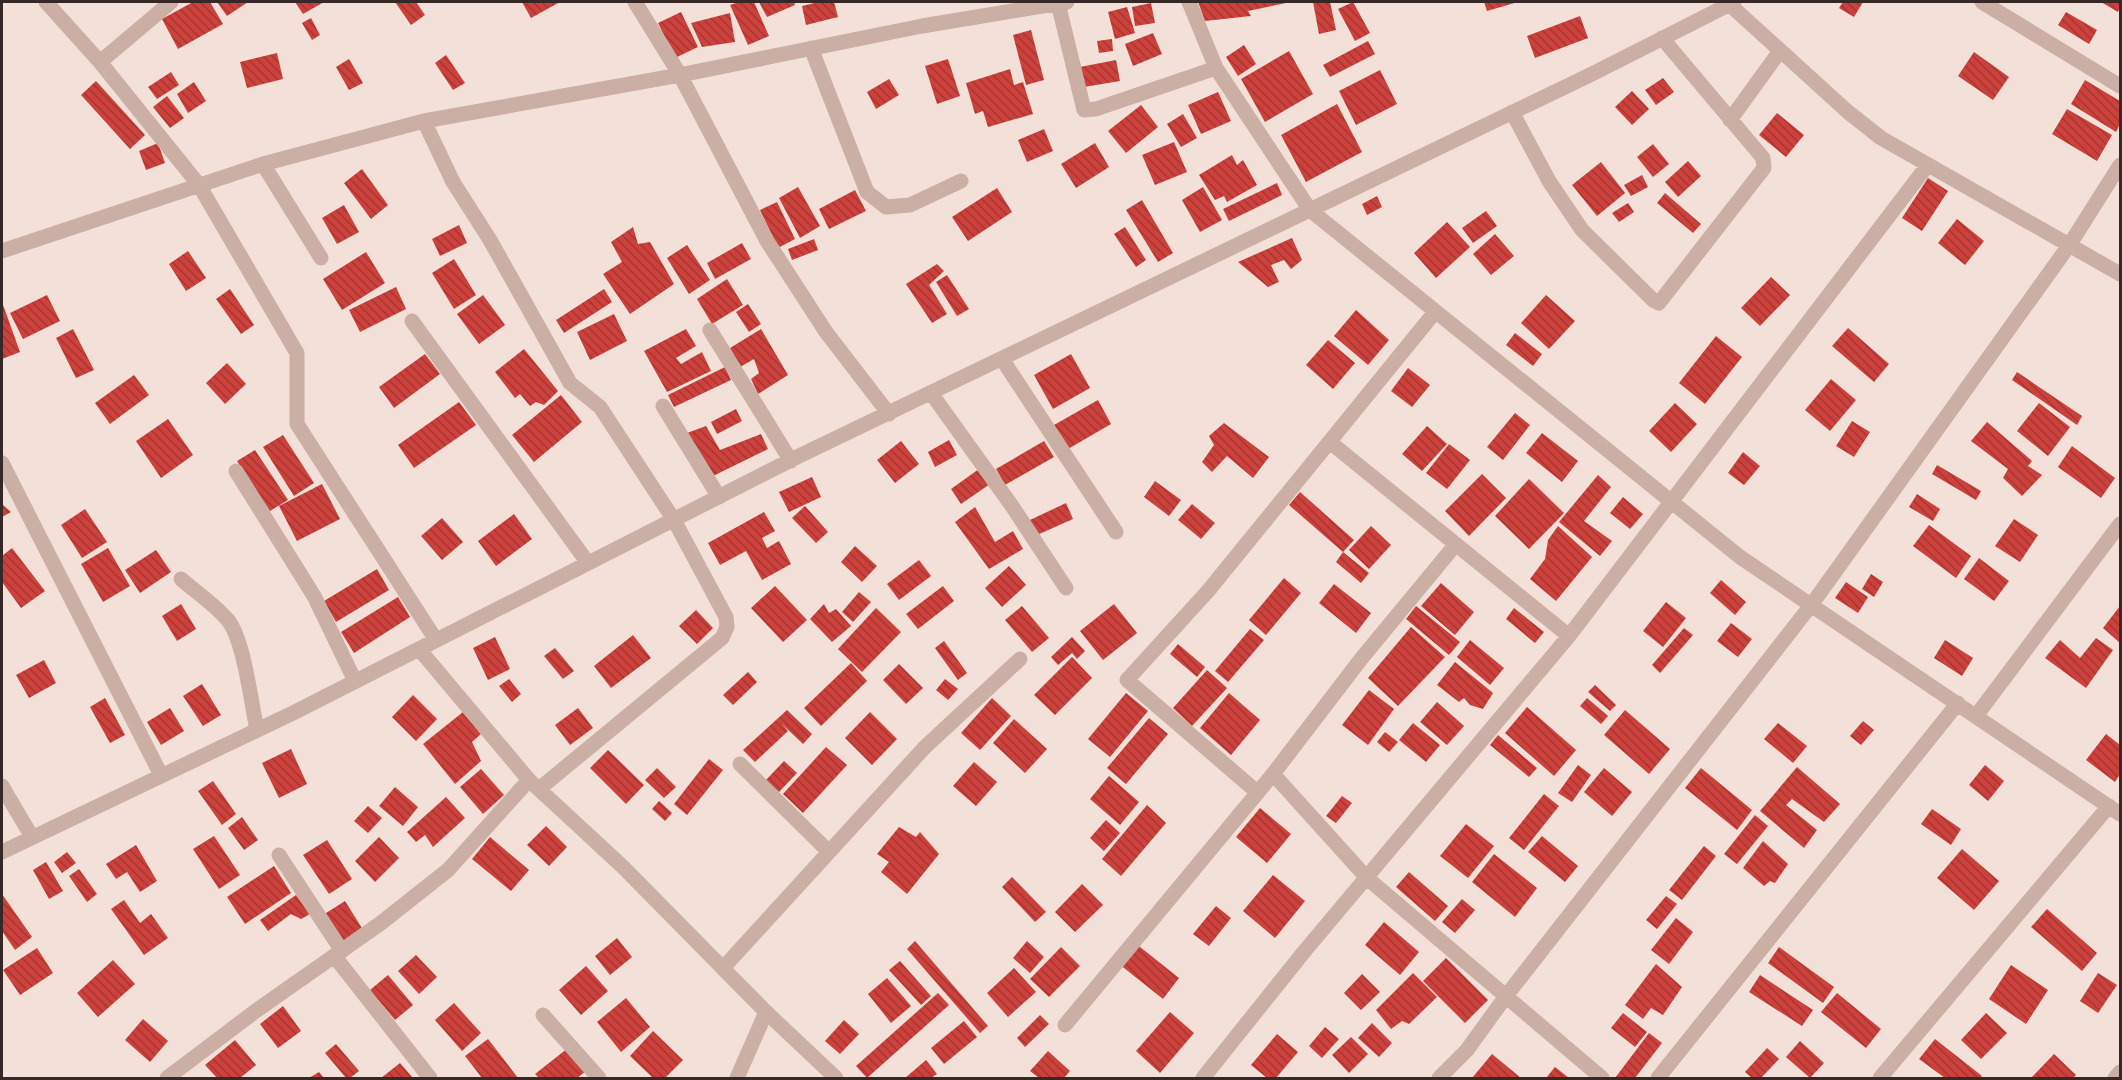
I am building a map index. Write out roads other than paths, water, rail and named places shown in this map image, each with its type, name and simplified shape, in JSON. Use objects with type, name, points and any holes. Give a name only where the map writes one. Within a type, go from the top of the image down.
[{"type":"street","points":[[46,2],[100,62],[199,185],[297,354],[297,423],[436,640]]},
{"type":"street","points":[[100,62],[171,2]]},
{"type":"street","points":[[635,2],[680,75],[767,241],[826,332],[888,414]]},
{"type":"street","points":[[2,252],[263,164],[424,122],[680,75],[922,26],[1062,2],[1084,110],[1096,110],[1216,68]]},
{"type":"street","points":[[1189,2],[1216,68],[1310,210],[1670,503],[1740,557],[2115,810],[1880,1078]]},
{"type":"street","points":[[1982,2],[2121,86]]},
{"type":"street","points":[[2,852],[356,681],[791,461],[1732,3],[1780,51],[1848,112],[1881,138],[2121,274]]},
{"type":"street","points":[[1512,112],[1549,182],[1582,230],[1653,300],[1659,303],[1764,168],[1763,158],[1662,38]]},
{"type":"street","points":[[812,48],[867,192],[886,207],[902,206],[910,205],[961,181]]},
{"type":"street","points":[[1730,120],[1780,51]]},
{"type":"street","points":[[174,1076],[257,1010],[338,954],[448,870],[534,785],[722,638],[727,627],[726,617],[674,520],[600,407],[570,383],[490,240],[453,182],[424,122]]},
{"type":"street","points":[[263,164],[321,258]]},
{"type":"street","points":[[1439,1078],[1467,1050],[1506,996],[1812,604],[2070,244],[2121,165]]},
{"type":"street","points":[[1203,1078],[1303,953],[1569,636],[1927,166]]},
{"type":"street","points":[[1257,792],[1127,680],[1208,591],[1436,312]]},
{"type":"street","points":[[412,321],[588,563]]},
{"type":"street","points":[[710,330],[791,461]]},
{"type":"street","points":[[1002,359],[1116,532]]},
{"type":"street","points":[[931,393],[1012,506],[1066,588]]},
{"type":"street","points":[[663,406],[719,497]]},
{"type":"street","points":[[1331,443],[1569,636]]},
{"type":"street","points":[[2,464],[161,775]]},
{"type":"street","points":[[236,471],[314,596],[356,681]]},
{"type":"street","points":[[1976,716],[2121,524]]},
{"type":"street","points":[[1065,1025],[1273,774],[1361,659],[1456,544]]},
{"type":"street","points":[[181,579],[228,619],[236,631],[242,647],[243,666],[257,730]]},
{"type":"street","points":[[419,649],[534,785],[623,867],[766,1012],[836,1078]]},
{"type":"street","points":[[723,968],[925,747],[1020,659]]},
{"type":"street","points":[[1658,1078],[1958,703]]},
{"type":"street","points":[[740,764],[829,852]]},
{"type":"street","points":[[1273,774],[1367,878],[1602,1078]]},
{"type":"street","points":[[2,786],[33,837]]},
{"type":"street","points":[[279,855],[338,954],[430,1078]]},
{"type":"street","points":[[737,1078],[766,1012]]},
{"type":"street","points":[[543,1015],[599,1078]]},
{"type":"street","points":[[2115,1078],[2121,1072]]}]
